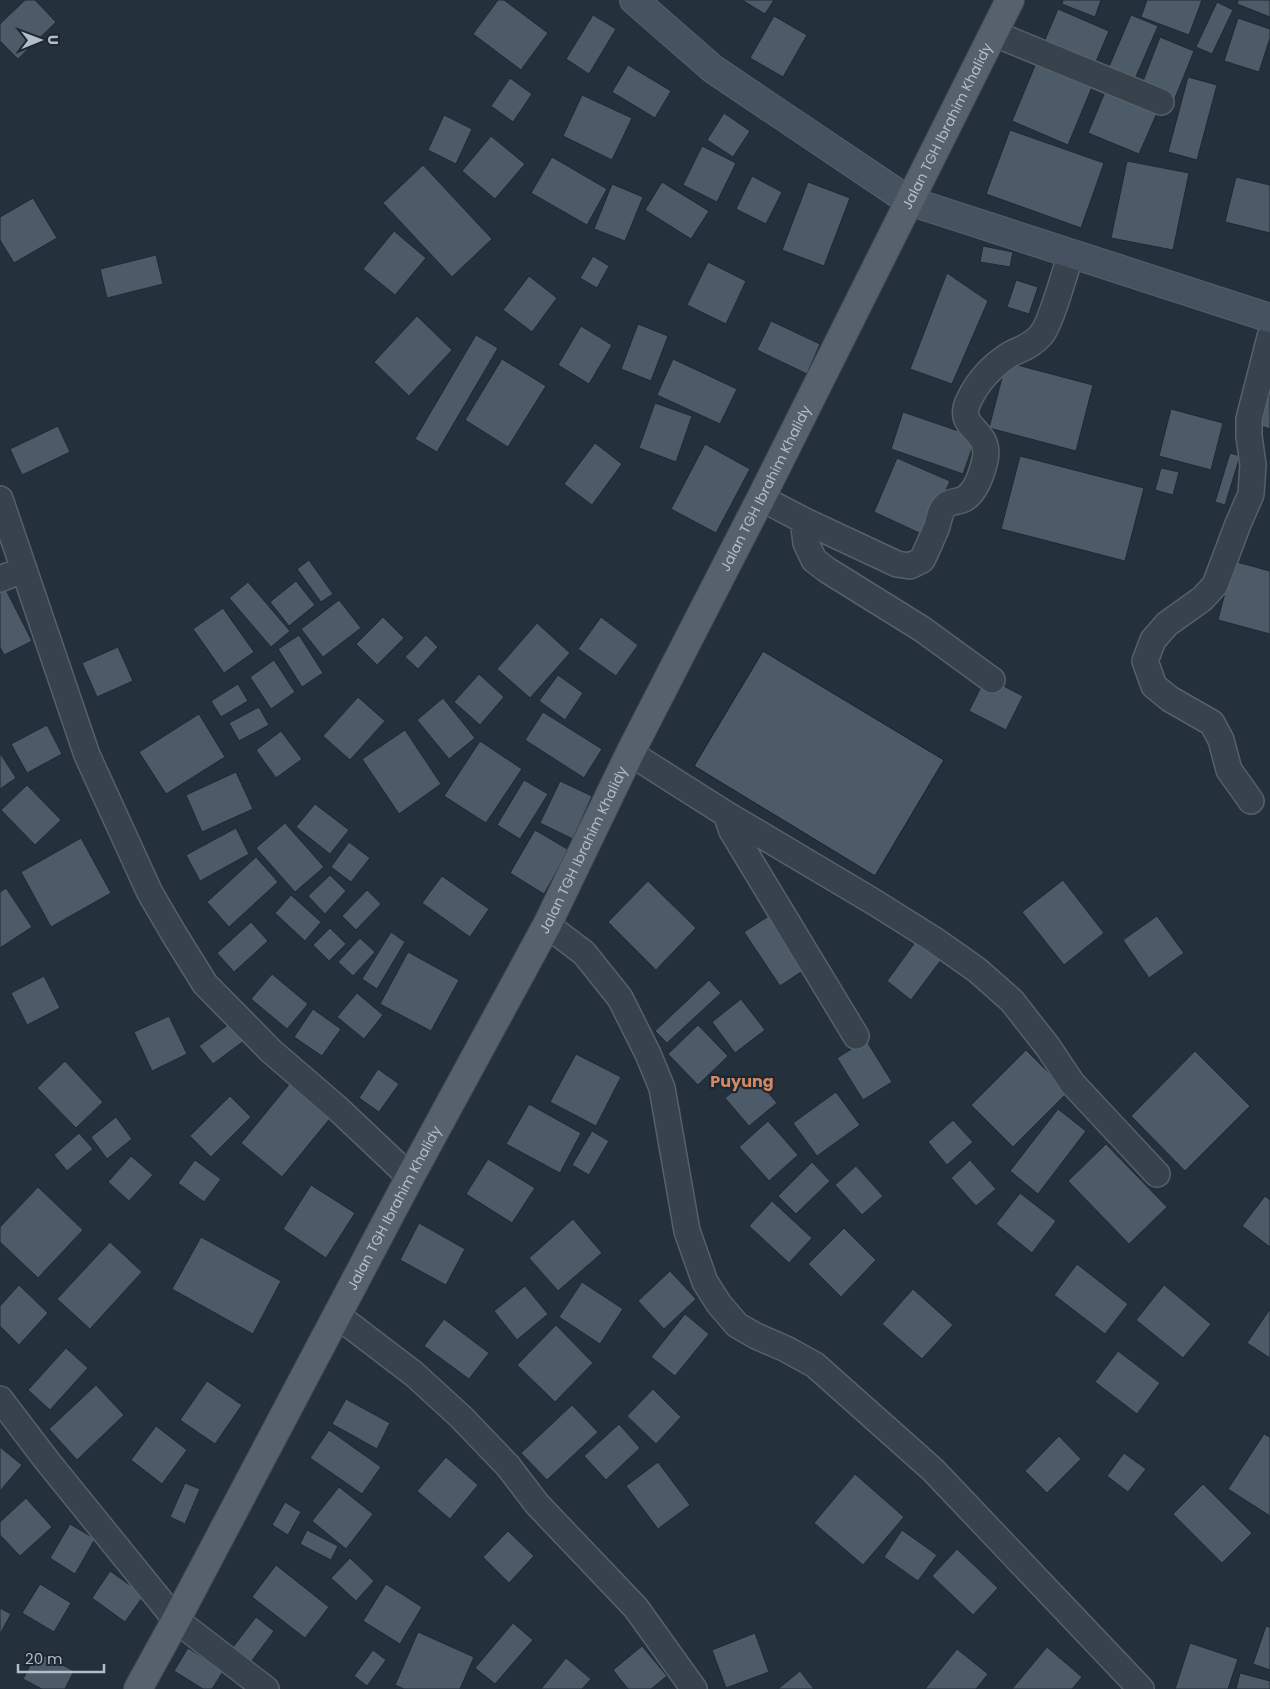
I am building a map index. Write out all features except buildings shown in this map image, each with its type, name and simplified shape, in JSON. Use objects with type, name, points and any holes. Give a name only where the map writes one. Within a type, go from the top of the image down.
[{"type":"main road","points":[[634,0],[713,70],[909,201],[1270,318]]},
{"type":"main road","name":"Jalan TGH Ibrahim Khalidy","points":[[138,1689],[338,1316],[410,1177],[547,925],[630,753],[761,498],[1010,0]]},
{"type":"street","points":[[994,34],[1161,102]]},
{"type":"street","points":[[761,498],[897,564],[910,566],[922,560],[937,527],[940,514],[946,505],[968,496],[973,491],[981,474],[986,451],[979,433],[965,417],[968,401],[984,376],[996,364],[1011,354],[1029,346],[1042,334],[1071,254]]},
{"type":"street","points":[[1251,801],[1229,770],[1221,740],[1212,723],[1170,700],[1154,686],[1145,662],[1153,640],[1166,624],[1202,599],[1216,585],[1251,494],[1252,466],[1249,420],[1270,337]]},
{"type":"street","points":[[0,499],[87,755],[150,893],[184,951],[205,984],[271,1051],[336,1107],[410,1177]]},
{"type":"street","points":[[803,520],[806,542],[814,560],[922,629],[992,680]]},
{"type":"street","points":[[0,579],[24,570]]},
{"type":"street","points":[[630,753],[726,814],[933,939],[976,970],[1012,1001],[1048,1047],[1072,1083],[1157,1174]]},
{"type":"street","points":[[726,814],[732,830],[856,1036]]},
{"type":"street","points":[[547,925],[584,953],[620,998],[648,1054],[662,1088],[687,1230],[705,1282],[718,1304],[737,1325],[816,1364],[933,1470],[1141,1689]]},
{"type":"street","points":[[338,1316],[414,1374],[488,1445],[508,1466],[537,1504],[636,1608],[694,1689]]},
{"type":"street","points":[[0,1399],[48,1462],[176,1620],[266,1689]]},
{"type":"district","name":"Puyung","points":[[742,1081]]}]
